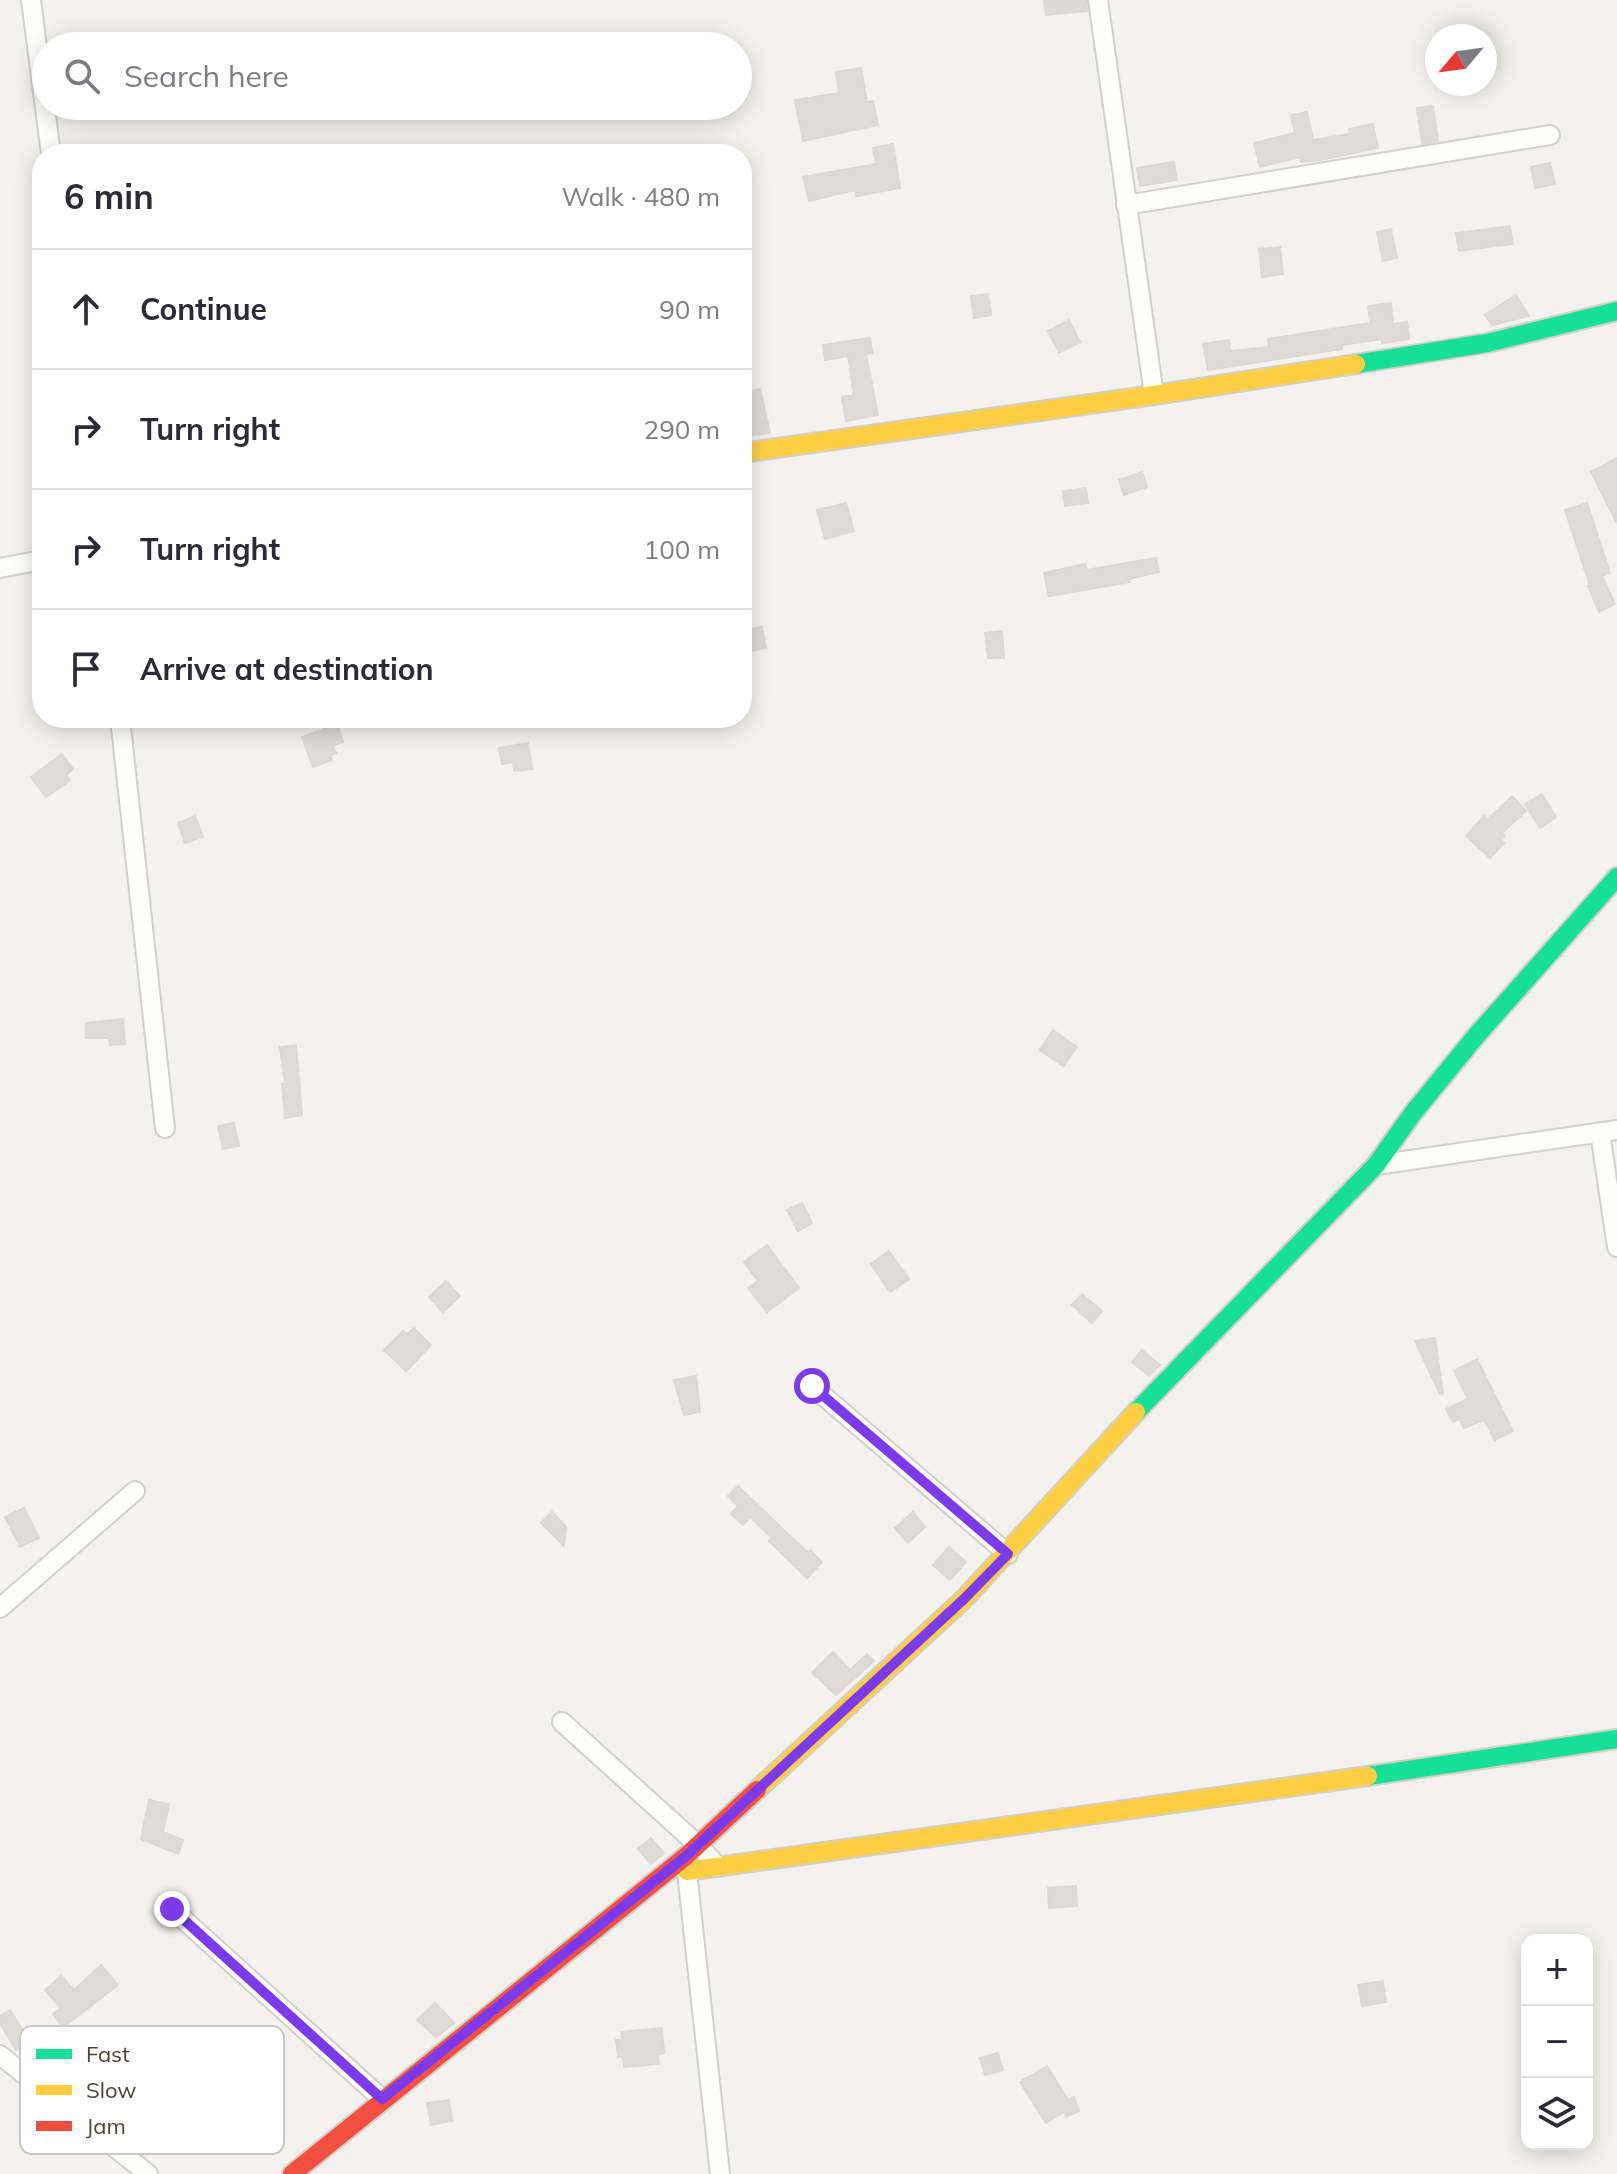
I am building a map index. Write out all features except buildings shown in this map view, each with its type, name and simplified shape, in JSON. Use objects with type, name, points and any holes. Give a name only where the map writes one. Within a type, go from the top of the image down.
[{"type":"street","points":[[31,0],[35,32]]},
{"type":"street","points":[[1098,0],[1154,395]]},
{"type":"street","points":[[47,120],[50,144]]},
{"type":"street","points":[[1126,205],[1550,135]]},
{"type":"street","points":[[752,452],[1154,395],[1487,343],[1617,311]]},
{"type":"street","points":[[0,568],[32,562]]},
{"type":"street","points":[[121,728],[165,1128]]},
{"type":"street","points":[[292,2174],[382,2099],[690,1858],[965,1598],[1144,1404],[1376,1165],[1413,1113],[1476,1036],[1617,877]]},
{"type":"street","points":[[1376,1165],[1609,1132],[1617,1247]]},
{"type":"street","points":[[812,1386],[1008,1554]]},
{"type":"street","points":[[0,1608],[135,1491]]},
{"type":"street","points":[[562,1722],[690,1858],[718,1867],[1129,1811],[1617,1739]]},
{"type":"street","points":[[690,1858],[718,1867]]},
{"type":"street","points":[[690,1858],[720,2174]]},
{"type":"street","points":[[172,1909],[382,2099]]},
{"type":"street","points":[[0,2055],[20,2071]]},
{"type":"street","points":[[123,2154],[148,2174]]},
{"type":"traffic: fast","points":[[1356,364],[1487,343],[1617,311]]},
{"type":"traffic: fast","points":[[1136,1412],[1376,1165],[1413,1113],[1476,1036],[1617,877]]},
{"type":"traffic: fast","points":[[1368,1776],[1617,1739]]},
{"type":"traffic: slow","points":[[752,452],[1356,364]]},
{"type":"traffic: slow","points":[[757,1790],[965,1598],[1136,1412]]},
{"type":"traffic: slow","points":[[687,1871],[1368,1776]]},
{"type":"traffic: jam","points":[[292,2174],[685,1857],[757,1790]]},
{"type":"route","points":[[172,1909],[382,2099],[685,1857],[965,1598],[1008,1554],[812,1386]]}]
